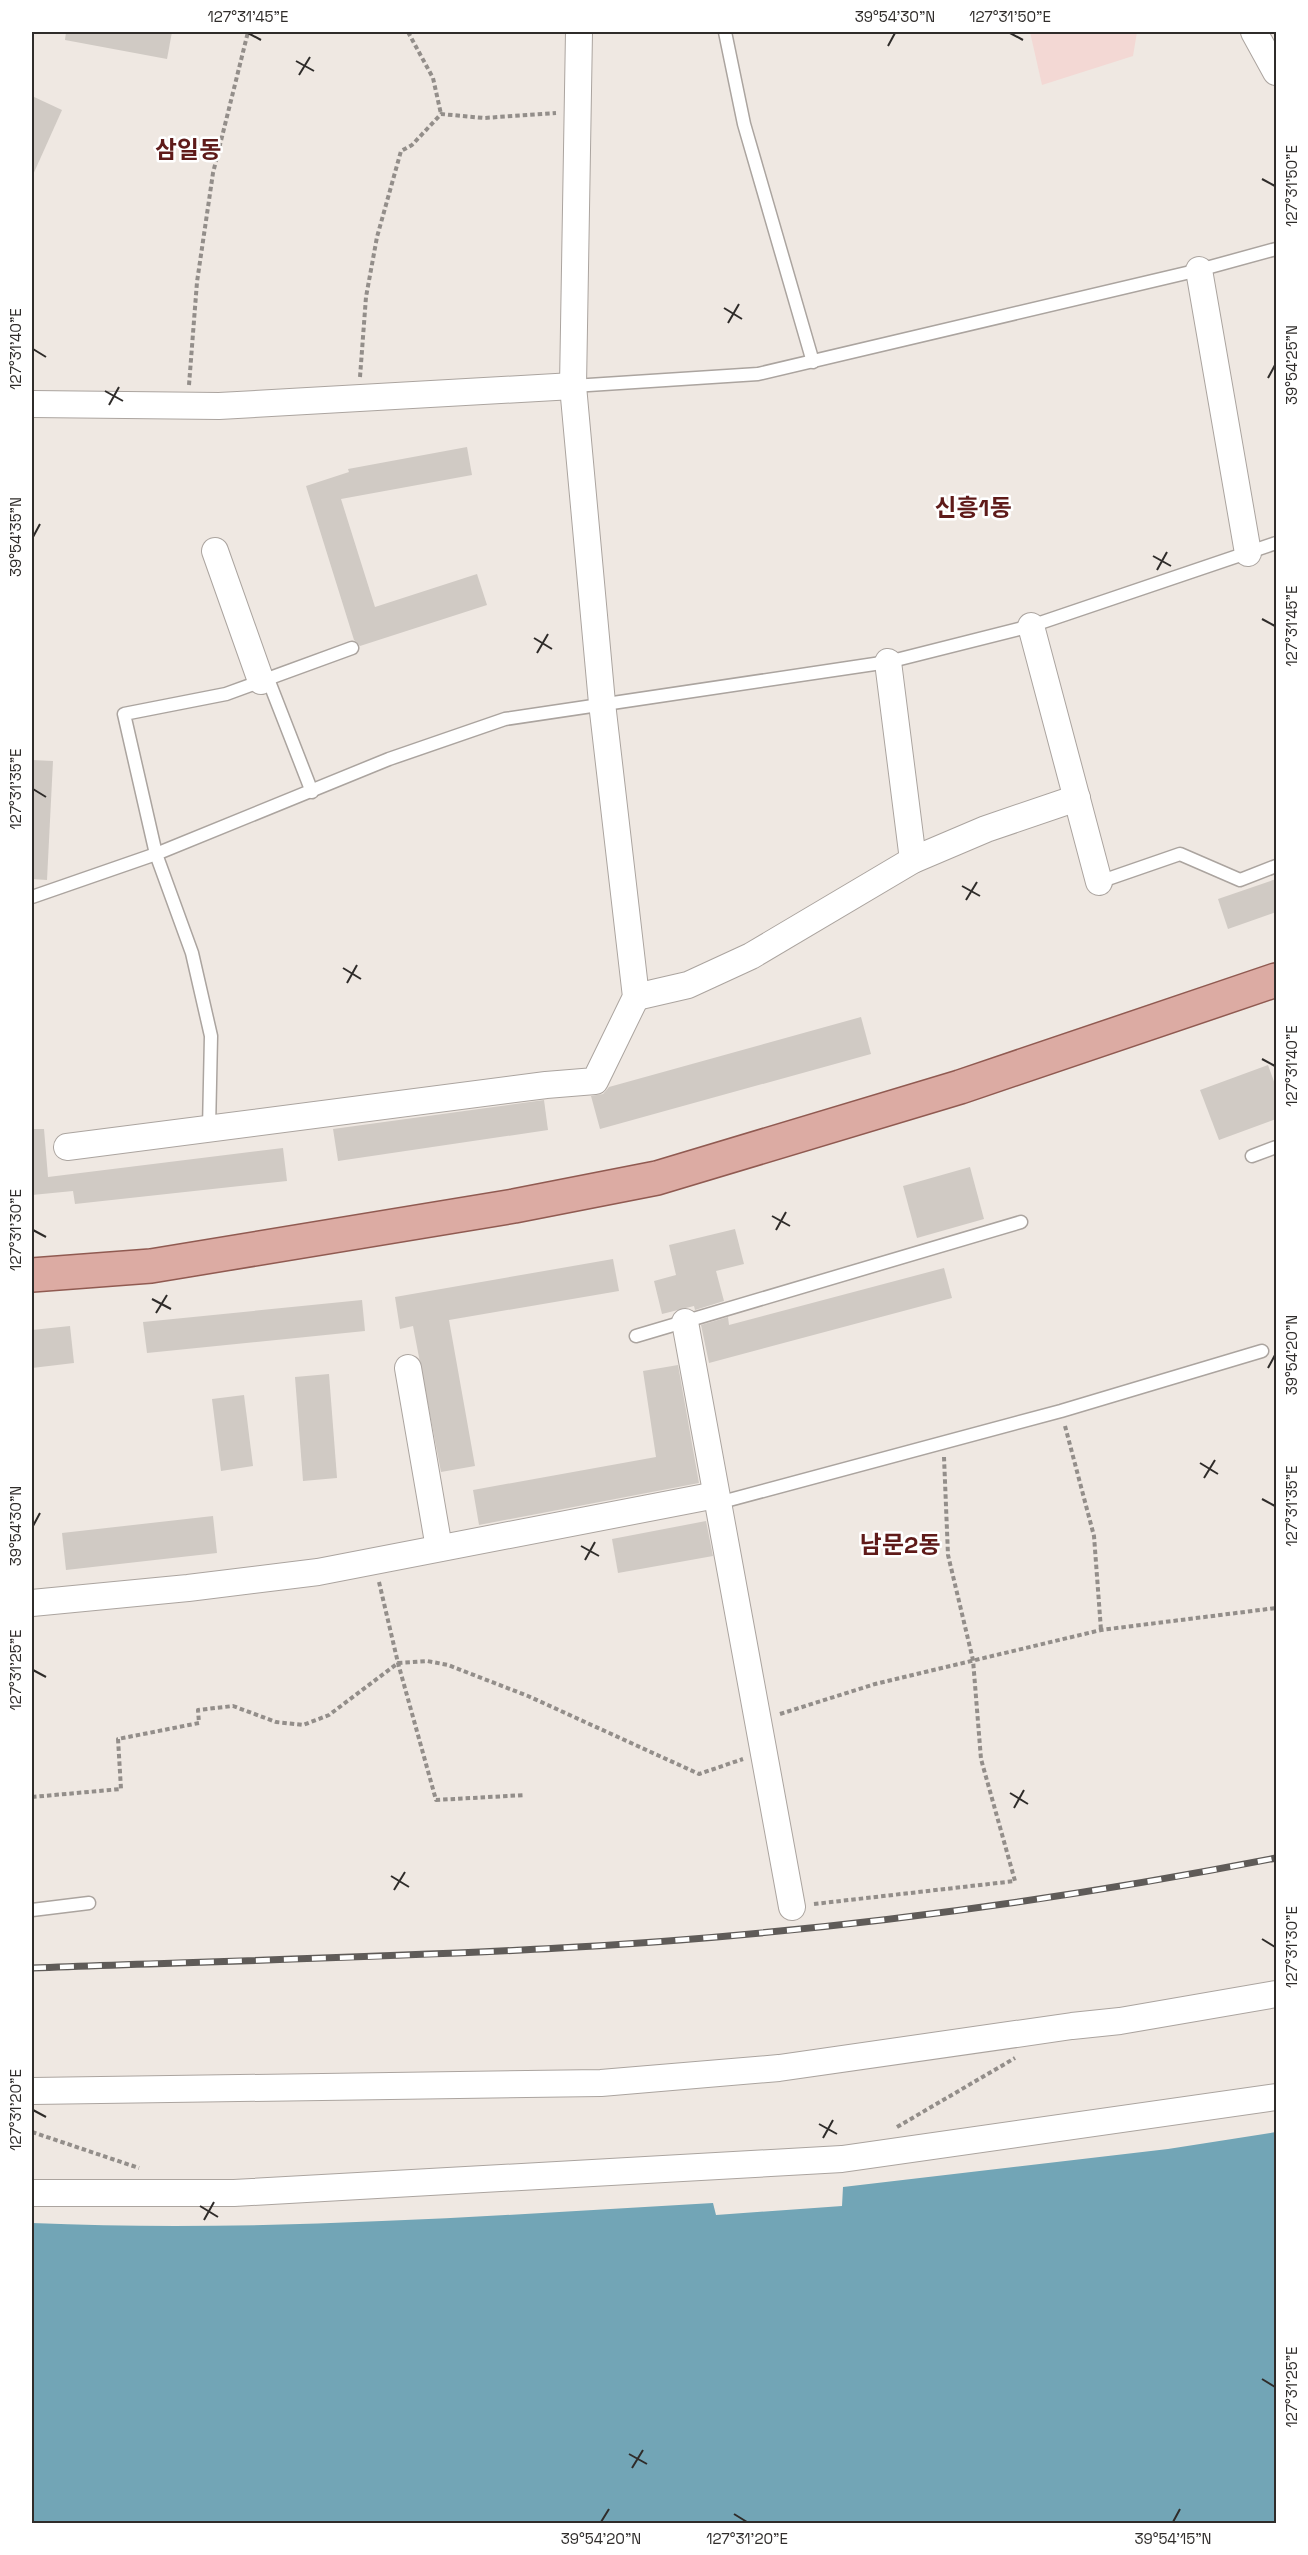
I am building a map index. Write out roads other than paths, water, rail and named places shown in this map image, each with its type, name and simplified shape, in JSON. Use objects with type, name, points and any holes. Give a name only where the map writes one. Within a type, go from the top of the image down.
[{"type":"main road","points":[[32,1275],[151,1266],[514,1206],[657,1178],[960,1087],[1276,980]]},
{"type":"street","points":[[67,1147],[546,1085],[595,1082],[636,997],[602,703],[573,386],[579,32]]},
{"type":"street","points":[[1254,32],[1276,72]]},
{"type":"street","points":[[1198,270],[1248,553]]},
{"type":"street","points":[[32,404],[189,406],[573,386]]},
{"type":"street","points":[[215,551],[264,680]]},
{"type":"street","points":[[1031,626],[1099,882]]},
{"type":"street","points":[[888,662],[913,860]]},
{"type":"street","points":[[636,997],[688,985],[751,956],[913,860],[986,829],[1077,798]]},
{"type":"street","points":[[685,1322],[792,1907]]},
{"type":"street","points":[[408,1368],[439,1548]]},
{"type":"street","points":[[32,1603],[188,1588],[318,1572],[439,1548],[717,1499]]},
{"type":"street","points":[[32,2091],[613,2082],[779,2068],[1120,2021],[1276,1994]]},
{"type":"street","points":[[32,2193],[234,2193],[842,2159],[1276,2097]]},
{"type":"lane","points":[[725,32],[744,124],[813,362]]},
{"type":"lane","points":[[573,386],[758,374],[1198,270],[1276,249]]},
{"type":"lane","points":[[32,897],[156,854],[389,759],[505,719],[888,662],[1031,626],[1276,543]]},
{"type":"lane","points":[[209,1129],[210,1036],[192,953],[156,854],[124,714],[226,693],[352,648]]},
{"type":"lane","points":[[264,680],[312,792]]},
{"type":"lane","points":[[1099,882],[1180,854],[1240,880],[1276,866]]},
{"type":"lane","points":[[1252,1156],[1276,1148]]},
{"type":"lane","points":[[636,1336],[1022,1222]]},
{"type":"lane","points":[[717,1499],[1061,1411],[1262,1351]]},
{"type":"lane","points":[[32,1910],[89,1903]]},
{"type":"water","points":[[1276,2132],[1276,2523],[32,2523],[32,2223],[202,2226],[372,2222],[713,2203],[716,2215],[842,2206],[843,2187],[1168,2149]]},
{"type":"railway","points":[[32,1968],[493,1951],[740,1935],[1009,1903],[1098,1890],[1276,1858]]},
{"type":"district","name":"삼일동","points":[[188,150]]},
{"type":"district","name":"신흥1동","points":[[973,508]]},
{"type":"district","name":"남문2동","points":[[900,1545]]}]
